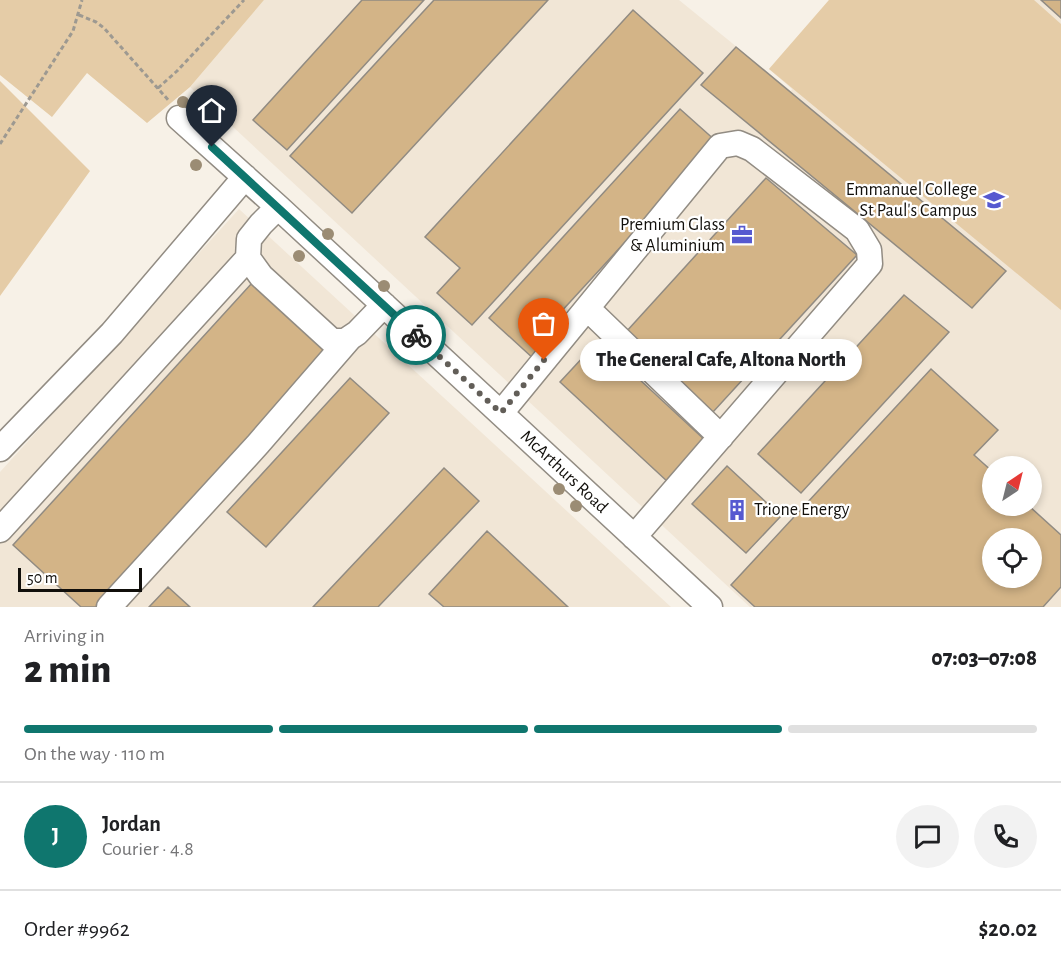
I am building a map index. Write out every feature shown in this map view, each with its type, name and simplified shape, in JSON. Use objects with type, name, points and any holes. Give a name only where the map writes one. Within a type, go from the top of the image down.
[{"type":"street","name":"McArthurs Road","points":[[179,118],[710,607]]},
{"type":"street","points":[[501,413],[720,146],[738,143],[752,149],[857,230],[869,250],[870,264],[634,537]]},
{"type":"street","points":[[0,449],[112,333],[245,177]]},
{"type":"street","points":[[278,207],[249,239],[248,258],[261,276],[332,341],[349,339]]},
{"type":"street","points":[[0,530],[248,258]]},
{"type":"street","points":[[109,607],[258,444],[349,339],[384,305]]},
{"type":"street","points":[[587,308],[721,437]]},
{"type":"path","points":[[0,144],[73,31],[82,0]]},
{"type":"path","points":[[158,88],[244,0]]},
{"type":"path","points":[[79,15],[104,28],[178,111],[179,118]]},
{"type":"shaded area","points":[[0,0],[264,0],[190,87],[147,123],[87,73],[52,117],[0,75]]},
{"type":"shaded area","points":[[264,0],[679,0],[791,91],[792,89],[769,69],[829,0],[1061,0],[1061,607],[750,607],[190,87]]},
{"type":"shaded area","name":"Emmanuel College St Paul's Campus","points":[[829,0],[1034,0],[1061,24],[1061,310],[769,69]]},
{"type":"shaded area","points":[[0,81],[90,171],[0,296]]},
{"type":"shaded area","points":[[239,209],[671,607],[0,607],[0,472]]},
{"type":"building","points":[[362,0],[424,0],[287,150],[253,120]]},
{"type":"building","points":[[434,0],[548,0],[352,213],[290,156]]},
{"type":"building","points":[[1041,0],[1061,0],[1061,18]]},
{"type":"building","points":[[633,10],[703,73],[472,325],[437,293],[460,268],[425,237]]},
{"type":"building","points":[[736,47],[1006,271],[972,308],[701,85]]},
{"type":"building","points":[[680,109],[717,142],[559,314],[569,323],[535,360],[489,318]]},
{"type":"building","points":[[766,178],[857,255],[713,412],[626,332]]},
{"type":"building","points":[[252,283],[330,354],[99,607],[81,607],[13,545]]},
{"type":"building","points":[[904,295],[949,332],[801,493],[758,454]]},
{"type":"building","points":[[598,341],[707,442],[669,483],[560,382]]},
{"type":"building","points":[[931,369],[998,430],[974,455],[982,462],[982,516],[1040,516],[1061,535],[1061,587],[1043,607],[755,607],[731,585]]},
{"type":"building","points":[[350,378],[389,413],[266,547],[227,512]]},
{"type":"building","name":"Trione Energy","points":[[727,466],[781,516],[746,553],[692,504]]},
{"type":"building","points":[[444,468],[479,501],[378,607],[313,607]]},
{"type":"building","points":[[487,531],[568,607],[444,607],[429,594]]},
{"type":"building","points":[[168,587],[190,607],[149,607]]},
{"type":"way so far","points":[[416,335],[501,413],[544,360]]},
{"type":"place","name":"Emmanuel College St Paul's Campus","points":[[994,200]]},
{"type":"place","name":"Premium Glass & Aluminium","points":[[742,235]]},
{"type":"place","name":"The General Cafe, Altona North","points":[[544,360]]},
{"type":"place","name":"Trione Energy","points":[[737,510]]},
{"type":"route","points":[[212,147],[416,335]]}]
